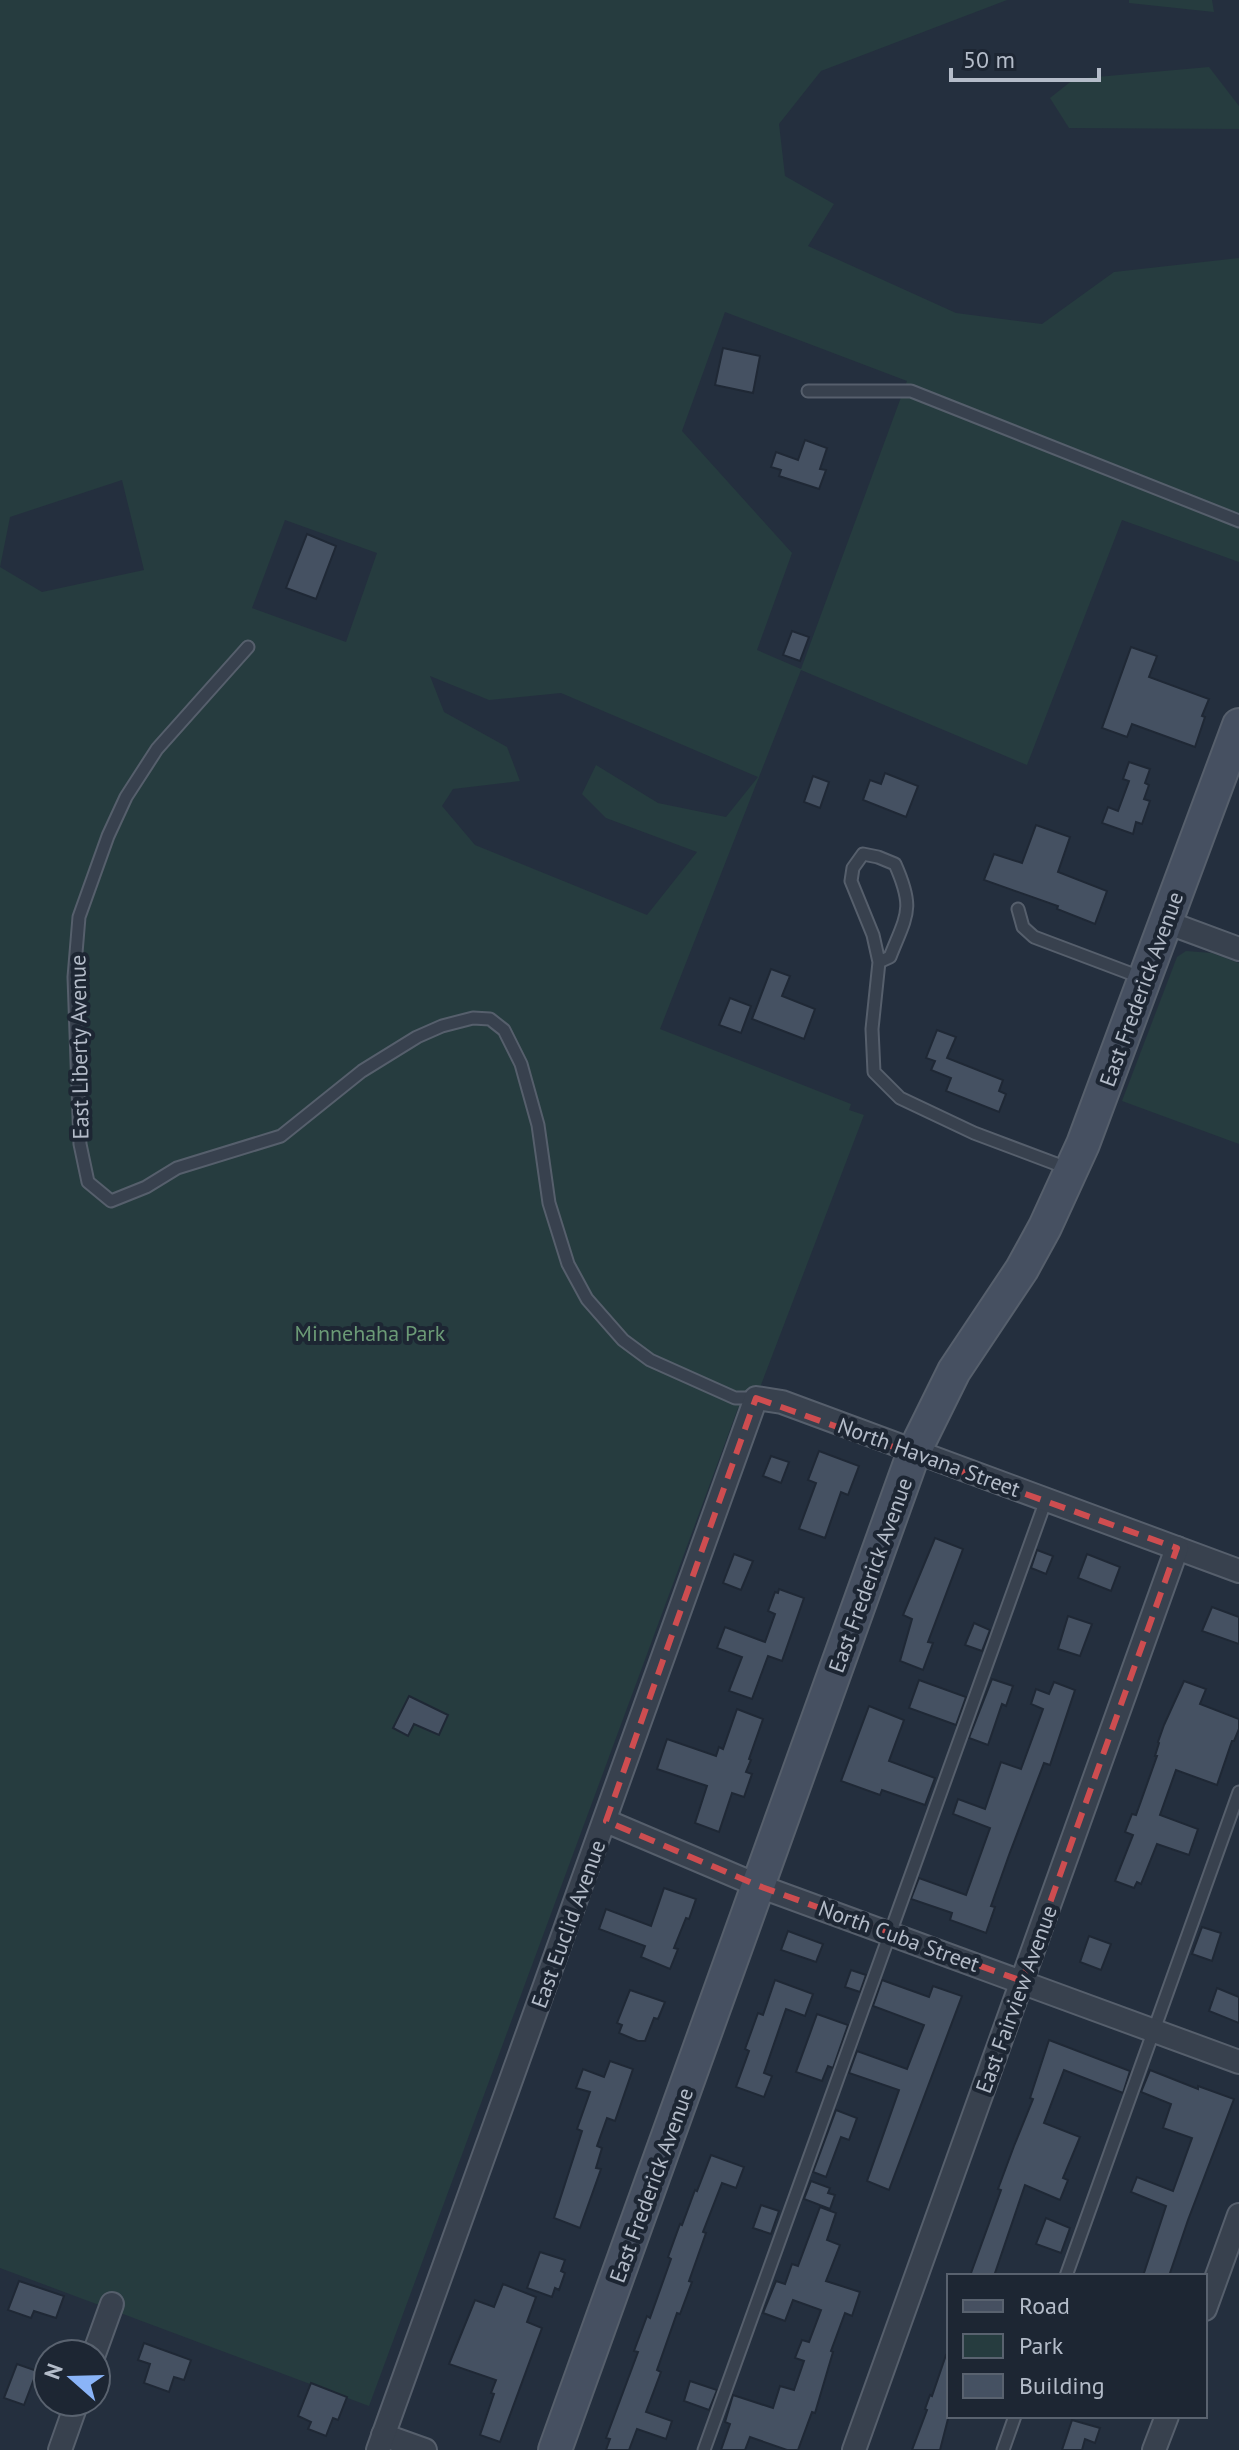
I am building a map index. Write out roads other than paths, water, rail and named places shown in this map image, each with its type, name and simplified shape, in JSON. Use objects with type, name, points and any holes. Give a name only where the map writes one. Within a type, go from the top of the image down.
[{"type":"main road","name":"East Frederick Avenue","points":[[555,2450],[914,1452],[954,1371],[1029,1255],[1072,1170],[1239,725]]},
{"type":"street","points":[[1166,922],[1239,949]]},
{"type":"street","name":"North Havana Street","points":[[756,1398],[782,1402],[1239,1571]]},
{"type":"street","name":"East Euclid Avenue","points":[[381,2442],[756,1398]]},
{"type":"street","name":"East Fairview Avenue","points":[[854,2450],[1177,1548]]},
{"type":"street","name":"North Cuba Street","points":[[606,1821],[759,1886],[1239,2062]]},
{"type":"street","points":[[1207,2303],[1239,2215]]},
{"type":"street","points":[[100,2338],[112,2304]]},
{"type":"street","points":[[60,2450],[71,2418]]},
{"type":"street","points":[[1154,2450],[1166,2418]]},
{"type":"street","points":[[381,2442],[425,2450]]},
{"type":"lane","points":[[808,391],[911,391],[1239,521]]},
{"type":"lane","name":"East Liberty Avenue","points":[[111,1201],[88,1182],[80,1144],[74,977],[79,917],[108,836],[126,797],[157,749],[248,647]]},
{"type":"lane","points":[[879,962],[890,957],[907,913],[908,892],[895,864],[863,854],[853,868],[851,881],[873,935],[879,962],[872,1029],[874,1072],[900,1098],[974,1133],[1072,1170]]},
{"type":"lane","points":[[1018,909],[1023,927],[1034,937],[1145,978]]},
{"type":"lane","name":"North Havana Street","points":[[111,1201],[146,1187],[177,1168],[281,1136],[362,1071],[417,1037],[473,1018],[490,1019],[504,1030],[513,1046],[531,1094],[549,1203],[568,1264],[587,1299],[623,1340],[650,1360],[735,1398],[756,1398]]},
{"type":"lane","points":[[704,2450],[1046,1500]]},
{"type":"lane","points":[[1067,2274],[1239,1792]]},
{"type":"lane","points":[[1003,2450],[1014,2418]]},
{"type":"park label","name":"Minnehaha Park","points":[[370,1333]]}]
